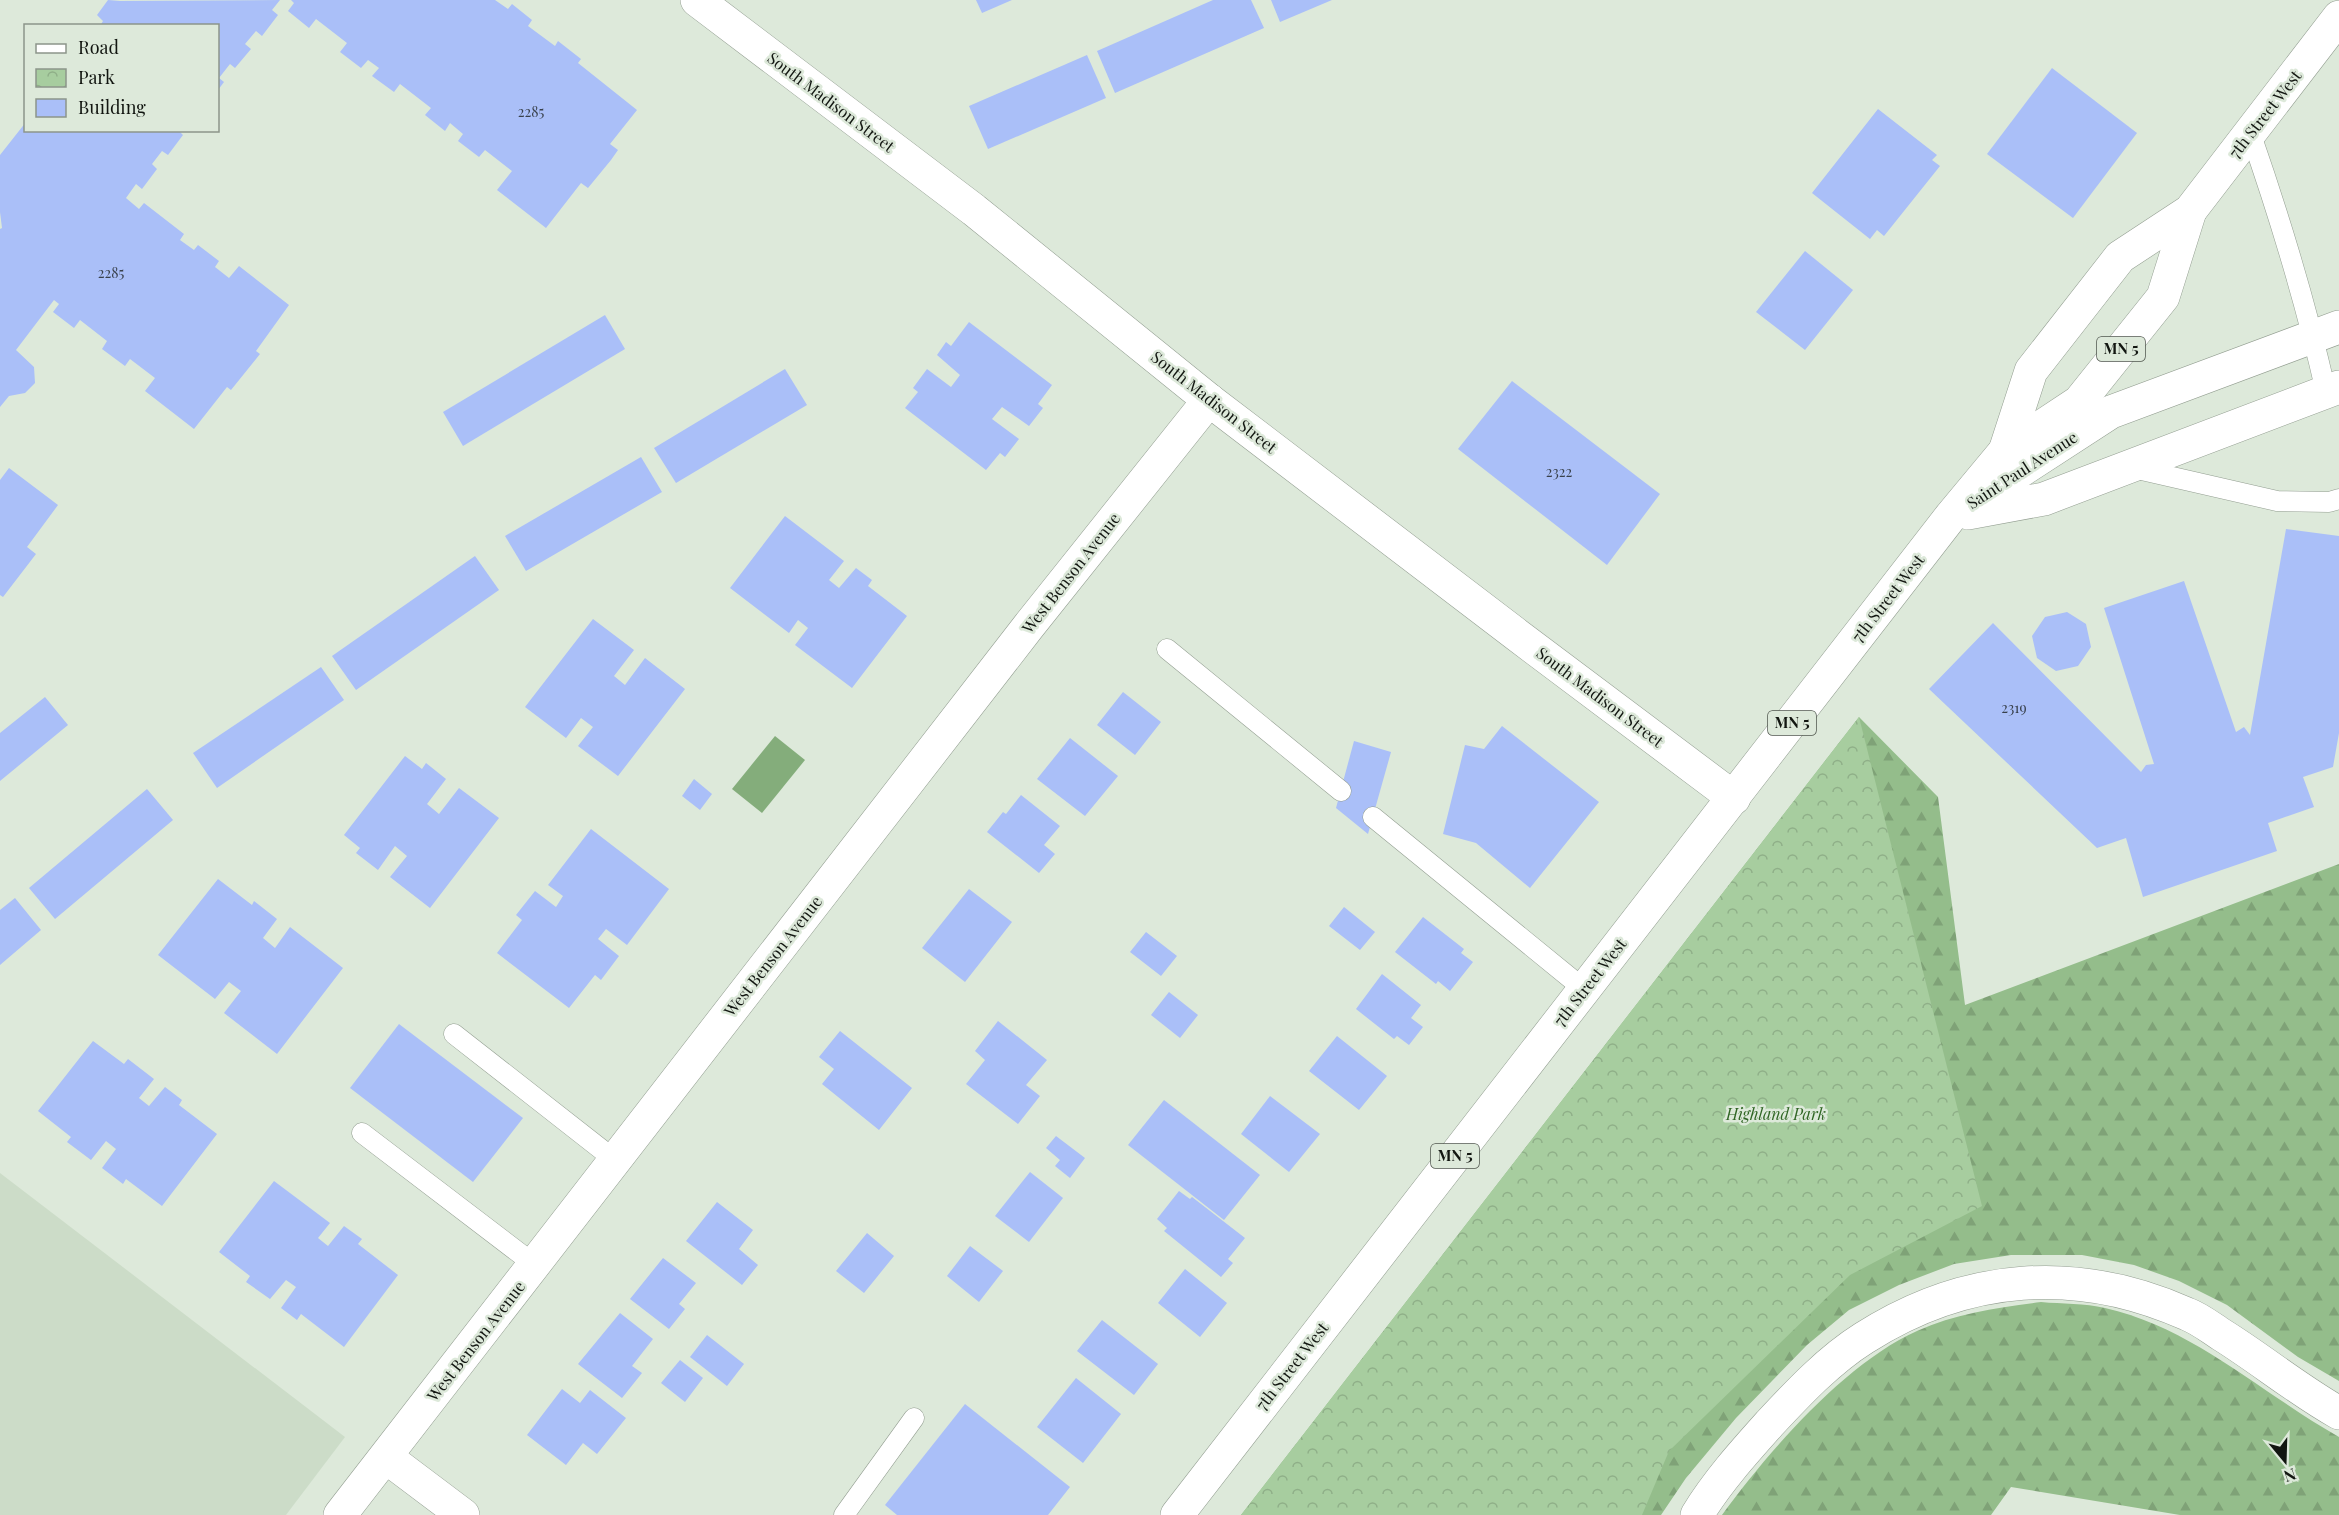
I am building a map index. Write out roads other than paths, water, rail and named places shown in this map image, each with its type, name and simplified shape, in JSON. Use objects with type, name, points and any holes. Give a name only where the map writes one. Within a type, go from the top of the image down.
[{"type":"street","name":"South Madison Street","points":[[703,2],[974,210],[1209,400],[1734,798]]},
{"type":"street","name":"7th Street West","points":[[1177,1515],[1951,516],[2005,450],[2079,402],[2163,297],[2190,212],[2339,17]]},
{"type":"street","name":"7th Street West","points":[[2005,450],[2031,371],[2120,257],[2190,212]]},
{"type":"street","name":"Saint Paul Avenue","points":[[1951,516],[2111,412],[2326,332]]},
{"type":"street","name":"Saint Paul Avenue","points":[[1951,516],[2044,499],[2332,389]]},
{"type":"street","name":"West Benson Avenue","points":[[340,1515],[1028,627],[1209,400]]},
{"type":"street","points":[[1697,1515],[1744,1452],[1785,1407],[1827,1367],[1862,1339],[1901,1317],[1944,1298],[1990,1286],[2032,1282],[2069,1282],[2109,1287],[2152,1299],[2190,1315],[2339,1413]]},
{"type":"street","points":[[386,1456],[463,1515]]},
{"type":"lane","points":[[2250,132],[2279,214],[2326,332],[2332,389]]},
{"type":"lane","points":[[2128,466],[2277,501],[2329,502],[2339,499]]},
{"type":"lane","points":[[1167,650],[1341,791]]},
{"type":"lane","points":[[1373,817],[1585,990]]},
{"type":"lane","points":[[454,1034],[615,1160]]},
{"type":"lane","points":[[362,1133],[535,1265]]},
{"type":"lane","points":[[844,1515],[914,1418]]},
{"type":"park label","name":"Highland Park","points":[[1776,1114]]}]
